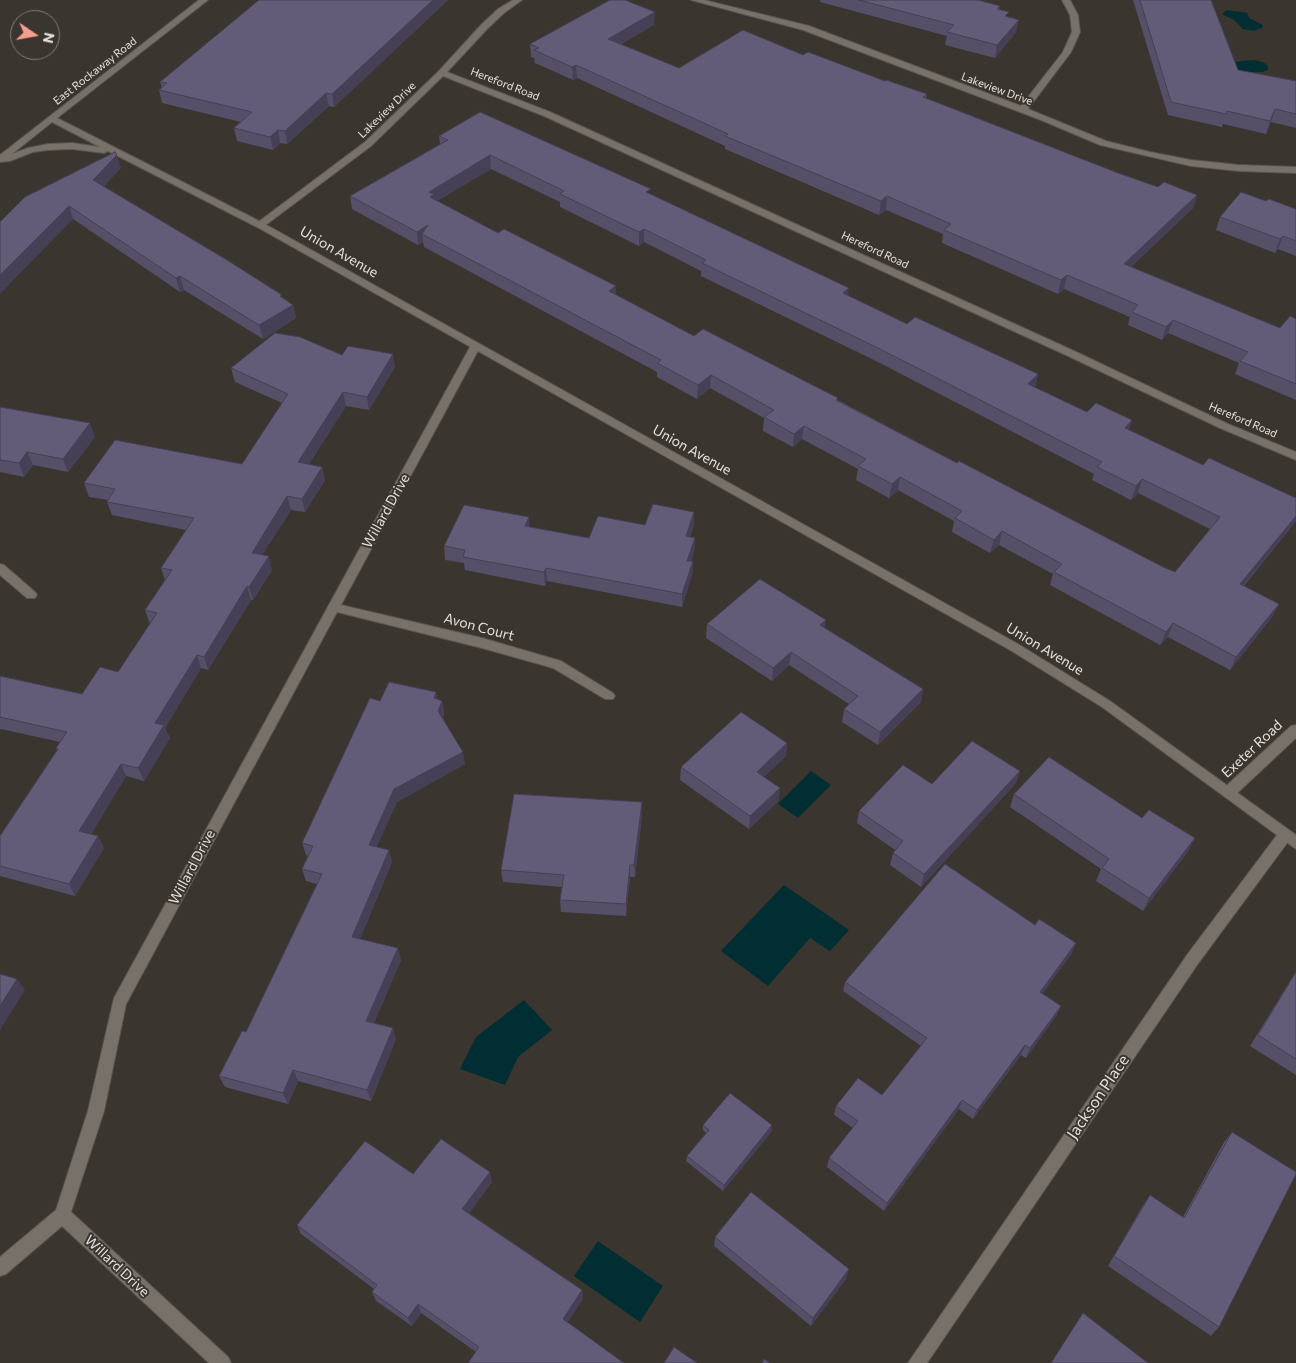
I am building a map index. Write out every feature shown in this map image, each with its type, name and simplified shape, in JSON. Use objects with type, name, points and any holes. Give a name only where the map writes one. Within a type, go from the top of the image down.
[{"type":"street","name":"East Rockaway Road","points":[[0,161],[204,0]]},
{"type":"street","name":"Lakeview Drive","points":[[260,225],[368,144],[442,73],[484,27],[501,11],[518,0]]},
{"type":"street","name":"Lakeview Drive","points":[[695,0],[806,28],[1103,142],[1149,155],[1239,168],[1296,170]]},
{"type":"street","points":[[1022,111],[1067,52],[1076,32],[1074,14],[1066,0]]},
{"type":"street","name":"Hereford Road","points":[[442,73],[547,114],[1070,353],[1224,426],[1296,456]]},
{"type":"street","name":"Union Avenue","points":[[52,119],[260,225],[1014,647],[1106,704],[1291,839]]},
{"type":"street","points":[[0,161],[48,147],[79,146],[119,153]]},
{"type":"street","name":"Willard Drive","points":[[222,1363],[62,1215],[96,1111],[119,1003],[475,347]]},
{"type":"street","points":[[0,568],[31,595]]},
{"type":"street","name":"Avon Court","points":[[334,607],[482,643],[557,664],[609,696]]},
{"type":"street","name":"Exeter Road","points":[[1229,792],[1296,730]]},
{"type":"street","name":"Jackson Place","points":[[917,1363],[1192,960],[1291,839]]},
{"type":"street","points":[[0,1268],[62,1215]]},
{"type":"water","points":[[1227,10],[1247,13],[1249,18],[1263,25],[1262,28],[1254,31],[1243,29],[1234,20],[1222,14]]},
{"type":"water","points":[[1222,60],[1234,62],[1254,60],[1265,63],[1268,70],[1243,74]]},
{"type":"water","points":[[811,771],[831,785],[798,818],[778,804]]},
{"type":"water","points":[[784,885],[849,930],[830,951],[810,938],[768,986],[721,951]]},
{"type":"water","points":[[524,1000],[552,1030],[518,1057],[505,1085],[460,1069],[476,1037]]},
{"type":"water","points":[[598,1241],[663,1286],[640,1322],[574,1276]]},
{"type":"building","points":[[259,0],[433,0],[332,94],[326,93],[285,131],[278,130],[270,137],[234,128],[252,112],[159,90],[167,83],[160,82]]},
{"type":"building","points":[[610,0],[625,0],[655,12],[608,39],[679,68],[743,30],[803,55],[808,52],[885,81],[927,94],[923,97],[1118,173],[1158,187],[1164,182],[1197,195],[1124,264],[1280,328],[1290,316],[1296,319],[1296,384],[1240,361],[1248,352],[1173,320],[1166,327],[1132,312],[1138,305],[1067,275],[1061,280],[944,230],[951,224],[887,196],[881,201],[725,136],[728,134],[576,65],[572,67],[534,50],[539,48],[530,44]]},
{"type":"building","points":[[859,0],[978,0],[1000,6],[997,9],[1009,12],[1005,16],[1019,20],[997,45],[947,32],[954,25]]},
{"type":"building","points":[[1140,0],[1211,0],[1238,70],[1296,81],[1296,114],[1275,109],[1270,121],[1227,111],[1226,114],[1171,102]]},
{"type":"building","points":[[480,112],[651,189],[646,192],[849,288],[843,293],[907,324],[915,317],[1038,374],[1028,384],[1087,412],[1096,403],[1132,420],[1125,428],[1203,465],[1209,458],[1296,498],[1296,516],[1240,584],[1279,604],[1236,657],[1173,623],[1166,632],[1054,572],[1062,564],[1002,531],[994,540],[955,518],[962,511],[900,477],[892,484],[858,466],[866,459],[804,426],[794,434],[764,417],[774,410],[711,375],[698,385],[657,363],[661,360],[422,234],[428,225],[417,232],[350,196],[448,140],[439,136]],"holes":[[[490,155],[564,191],[560,194],[639,232],[644,229],[706,260],[702,263],[878,348],[1102,462],[1097,467],[1136,486],[1142,479],[1220,517],[1175,572],[959,461],[957,463],[836,400],[838,398],[703,329],[694,336],[609,291],[616,286],[504,229],[498,233],[430,197],[434,194],[429,192]]]},
{"type":"building","points":[[115,152],[117,155],[93,180],[227,260],[282,295],[280,296],[293,305],[259,325],[180,276],[176,278],[69,206],[0,275],[0,222],[25,197]]},
{"type":"building","points":[[1241,192],[1266,201],[1269,199],[1296,209],[1296,241],[1283,236],[1280,239],[1220,217]]},
{"type":"building","points":[[275,333],[300,337],[342,355],[348,346],[393,354],[367,397],[343,392],[298,462],[322,467],[302,499],[287,496],[252,553],[269,556],[249,587],[247,586],[204,657],[197,655],[155,723],[164,725],[138,768],[121,764],[79,831],[98,836],[69,884],[0,866],[0,836],[58,749],[56,748],[67,732],[0,717],[0,676],[82,694],[100,667],[118,672],[157,613],[145,610],[172,570],[161,568],[194,518],[107,502],[115,489],[84,483],[115,440],[242,464],[288,394],[231,368]]},
{"type":"building","points":[[0,407],[90,423],[63,459],[27,452],[19,463],[0,460]]},
{"type":"building","points":[[653,504],[694,512],[686,536],[695,538],[687,561],[693,561],[682,594],[546,568],[544,572],[463,557],[465,550],[444,546],[464,505],[529,517],[525,526],[589,538],[598,516],[645,525]]},
{"type":"building","points":[[760,579],[826,620],[820,625],[923,689],[880,732],[844,709],[858,696],[791,652],[773,668],[707,624]]},
{"type":"building","points":[[389,682],[436,692],[434,698],[442,701],[438,711],[463,752],[394,789],[369,845],[389,850],[352,937],[398,948],[366,1021],[393,1028],[367,1090],[293,1070],[283,1093],[219,1076],[242,1031],[246,1032],[322,874],[302,869],[313,846],[302,843],[370,698],[380,701]]},
{"type":"building","points":[[741,712],[787,743],[757,772],[780,788],[750,816],[681,767]]},
{"type":"building","points":[[972,741],[1020,771],[924,874],[893,853],[903,841],[859,811],[903,765],[932,784]]},
{"type":"building","points":[[1049,757],[1142,818],[1149,810],[1195,838],[1149,898],[1102,868],[1109,859],[1014,794]]},
{"type":"building","points":[[514,794],[642,802],[634,865],[630,865],[626,904],[560,900],[564,875],[501,870]]},
{"type":"building","points":[[945,864],[1035,925],[1039,919],[1076,943],[1040,992],[1061,1006],[1030,1048],[1025,1045],[977,1110],[962,1100],[887,1203],[829,1158],[858,1121],[836,1106],[858,1078],[882,1095],[927,1038],[845,982]]},
{"type":"building","points":[[1296,972],[1296,1059],[1258,1035]]},
{"type":"building","points":[[0,974],[17,979],[0,1006]]},
{"type":"building","points":[[730,1093],[772,1125],[724,1185],[687,1156],[709,1130],[703,1125]]},
{"type":"building","points":[[1232,1132],[1296,1172],[1296,1174],[1219,1327],[1114,1256],[1150,1195],[1184,1218]]},
{"type":"building","points":[[441,1139],[490,1172],[462,1209],[582,1290],[563,1319],[624,1363],[468,1363],[479,1347],[418,1304],[408,1318],[372,1292],[377,1285],[297,1225],[365,1141],[413,1174]]},
{"type":"building","points":[[751,1192],[849,1269],[813,1318],[715,1237]]},
{"type":"building","points":[[1083,1313],[1148,1363],[1051,1363]]},
{"type":"building","points":[[674,1347],[697,1363],[664,1363]]},
{"type":"building","points":[[764,1359],[770,1363],[762,1363]]}]
